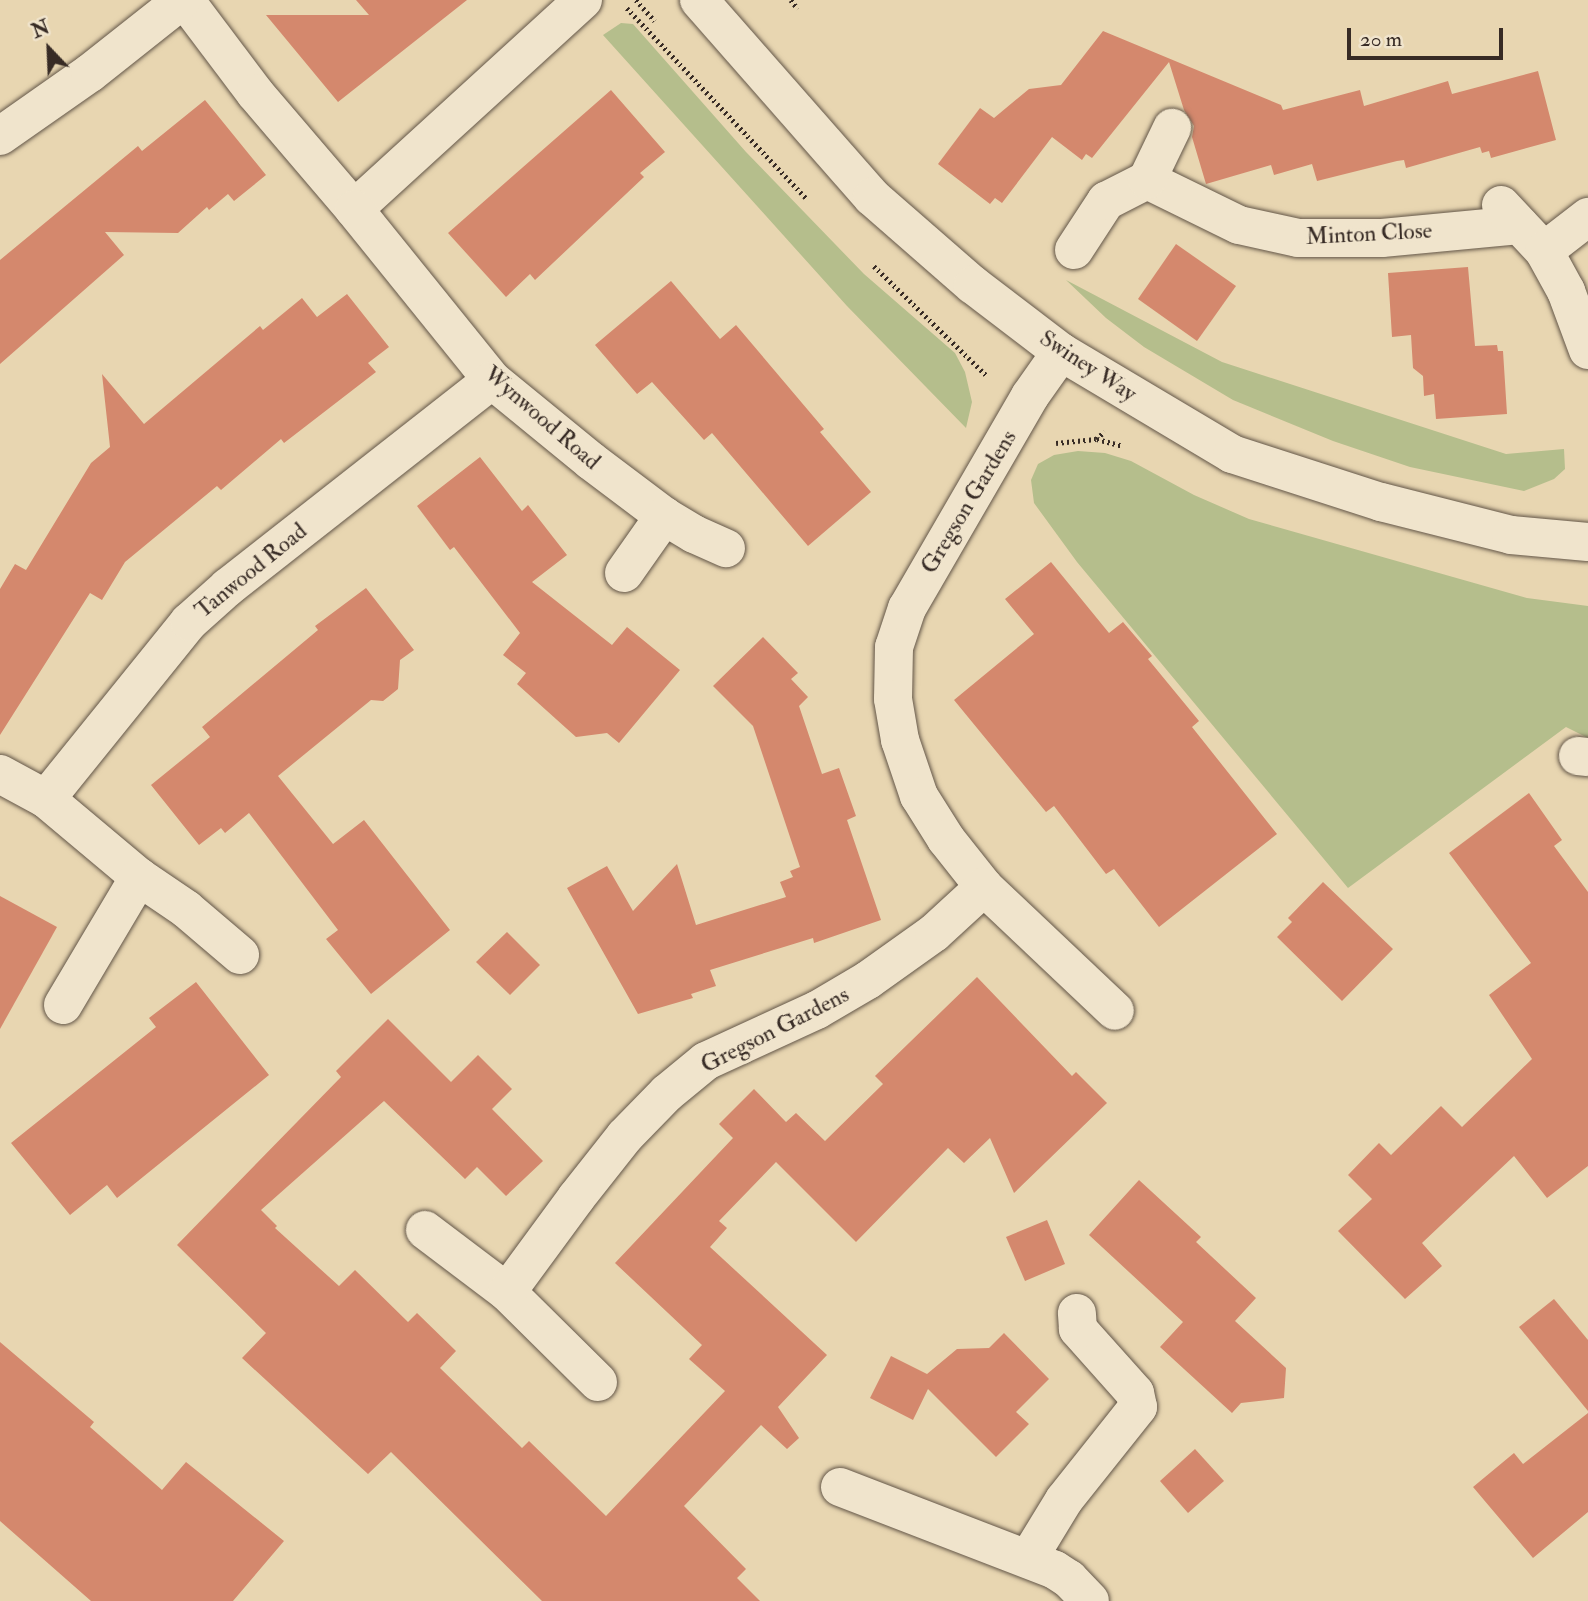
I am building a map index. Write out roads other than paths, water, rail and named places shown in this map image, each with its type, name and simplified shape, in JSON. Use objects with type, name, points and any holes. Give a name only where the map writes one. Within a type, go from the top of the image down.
[{"type":"street","points":[[3,129],[90,73],[184,0]]},
{"type":"street","name":"Wynwood Road","points":[[184,0],[255,93],[354,209],[492,380],[591,461],[664,516],[694,534],[726,548]]},
{"type":"street","points":[[354,209],[583,0]]},
{"type":"street","name":"Swiney Way","points":[[699,0],[872,197],[972,285],[1061,352],[1232,454],[1381,502],[1511,535],[1588,542]]},
{"type":"street","points":[[1074,250],[1106,201],[1147,180],[1172,128]]},
{"type":"street","name":"Minton Close","points":[[1147,180],[1238,225],[1298,238],[1382,238],[1521,227]]},
{"type":"street","points":[[1588,217],[1521,227],[1566,291],[1588,350]]},
{"type":"street","name":"Gregson Gardens","points":[[1061,352],[1030,396],[933,559],[907,608],[894,647],[895,712],[900,740],[919,796],[946,839],[984,887],[1115,1011]]},
{"type":"street","name":"Tanwood Road","points":[[46,799],[189,622],[228,587],[492,380]]},
{"type":"street","points":[[624,573],[664,516]]},
{"type":"street","points":[[0,774],[46,799],[139,877],[186,909],[240,955]]},
{"type":"street","points":[[63,1005],[139,877]]},
{"type":"street","name":"Gregson Gardens","points":[[507,1292],[625,1136],[667,1093],[706,1061],[817,1010],[868,980],[934,933],[984,887]]},
{"type":"street","points":[[425,1230],[507,1292],[597,1381]]},
{"type":"street","points":[[1028,1559],[1064,1500],[1138,1408],[1130,1387],[1079,1329],[1077,1313]]},
{"type":"street","points":[[840,1487],[1028,1559],[1069,1579],[1090,1601]]}]
